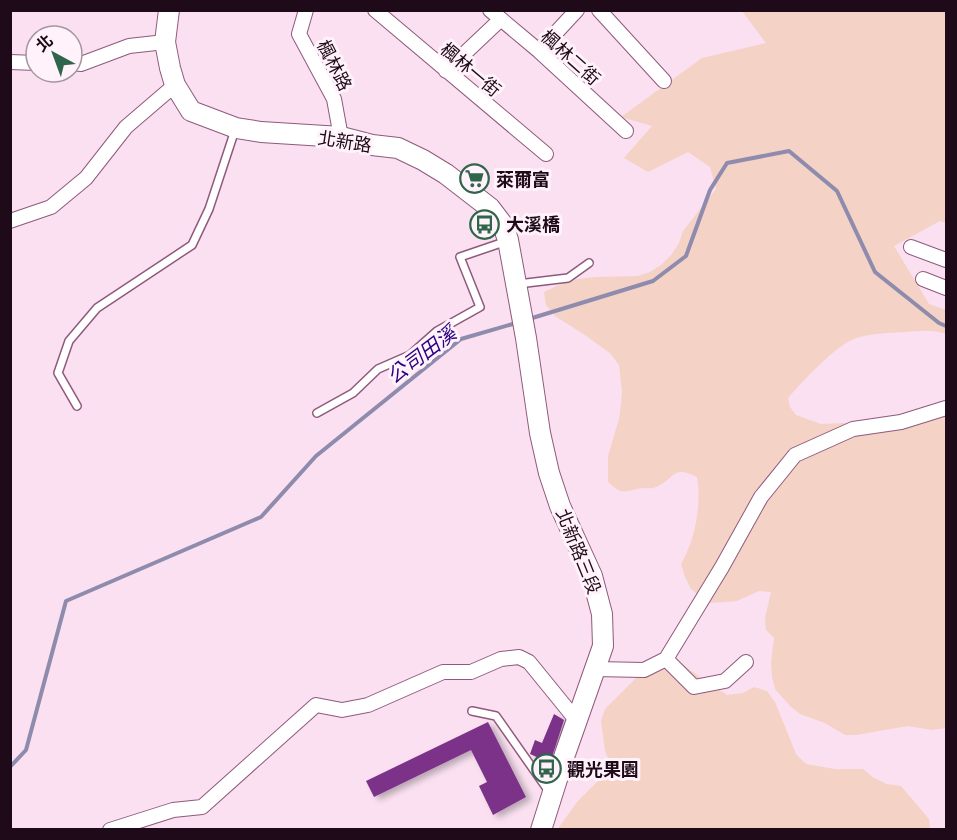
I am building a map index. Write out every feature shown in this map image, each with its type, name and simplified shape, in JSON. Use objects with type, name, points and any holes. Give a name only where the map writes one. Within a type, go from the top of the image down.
[{"type":"main road","name":"北新路","points":[[170,10],[165,42],[175,85],[191,111],[236,128],[261,132],[340,137],[372,145],[398,148],[423,160],[460,184],[490,208],[503,225],[518,293]]},
{"type":"main road","name":"北新路三段","points":[[518,293],[540,433],[549,473],[560,506],[592,576],[602,614],[603,646],[541,830]]},
{"type":"street","name":"楓林路","points":[[306,10],[298,34],[334,99],[340,137]]},
{"type":"street","name":"楓林一街","points":[[375,10],[546,154]]},
{"type":"street","points":[[539,51],[577,10]]},
{"type":"street","points":[[599,10],[664,81]]},
{"type":"street","points":[[446,71],[495,15]]},
{"type":"street","name":"楓林二街","points":[[495,15],[539,51],[626,131]]},
{"type":"street","points":[[84,62],[129,46],[165,42]]},
{"type":"street","points":[[10,221],[51,207],[86,178],[126,127],[175,85]]},
{"type":"street","points":[[910,247],[946,260]]},
{"type":"street","points":[[923,279],[946,288]]},
{"type":"street","points":[[595,669],[644,670],[666,659],[761,497],[795,455],[853,429],[901,422],[946,408]]},
{"type":"street","points":[[110,830],[173,810],[202,807],[316,705],[342,710],[368,705],[444,672],[471,672],[501,659],[519,657],[529,662],[577,721]]},
{"type":"street","points":[[666,659],[694,687],[725,681],[746,662]]},
{"type":"lane","points":[[77,406],[58,373],[69,341],[97,308],[192,245],[209,209],[236,128]]},
{"type":"lane","points":[[316,414],[353,393],[378,369],[410,355],[437,331],[480,307],[460,257],[508,240]]},
{"type":"lane","points":[[518,293],[568,278],[590,263]]},
{"type":"lane","points":[[472,711],[496,716],[552,795]]},
{"type":"shaded area","points":[[742,11],[946,11],[946,223],[940,221],[894,246],[929,304],[946,310],[946,334],[921,331],[879,334],[854,339],[829,356],[788,398],[790,407],[796,415],[821,424],[938,419],[946,416],[946,728],[932,730],[908,726],[845,735],[825,723],[800,714],[791,707],[775,689],[772,677],[774,638],[766,630],[765,618],[771,592],[759,591],[737,601],[711,603],[691,589],[681,564],[694,533],[699,499],[697,477],[689,473],[678,472],[654,488],[624,491],[608,482],[608,456],[621,404],[619,365],[611,354],[555,316],[546,305],[544,292],[569,280],[638,276],[661,265],[671,255],[683,231],[716,189],[710,167],[688,152],[648,172],[624,158],[652,126],[621,117],[702,58],[766,43]]},
{"type":"shaded area","points":[[668,663],[682,664],[727,695],[743,693],[754,687],[767,691],[775,702],[796,754],[806,764],[835,769],[863,769],[874,778],[887,784],[901,786],[929,819],[930,829],[557,830],[577,802],[596,783],[609,761],[601,721],[605,709],[642,672]]},
{"type":"building","points":[[554,714],[564,720],[550,763],[530,754],[535,740],[542,743]]},
{"type":"building","points":[[488,722],[526,797],[493,815],[479,786],[487,782],[471,750],[374,797],[366,781]]},
{"type":"waterway","name":"公司田溪","points":[[529,319],[653,281],[686,256],[710,190],[727,163],[789,151],[837,191],[875,272],[939,323],[946,326]]},
{"type":"waterway","name":"公司田溪","points":[[10,767],[26,750],[66,601],[261,517],[316,456],[461,339],[516,323]]},
{"type":"place","name":"萊爾富","points":[[475,179]]},
{"type":"place","name":"大溪橋","points":[[485,224]]},
{"type":"place","name":"觀光果園","points":[[546,769]]}]
